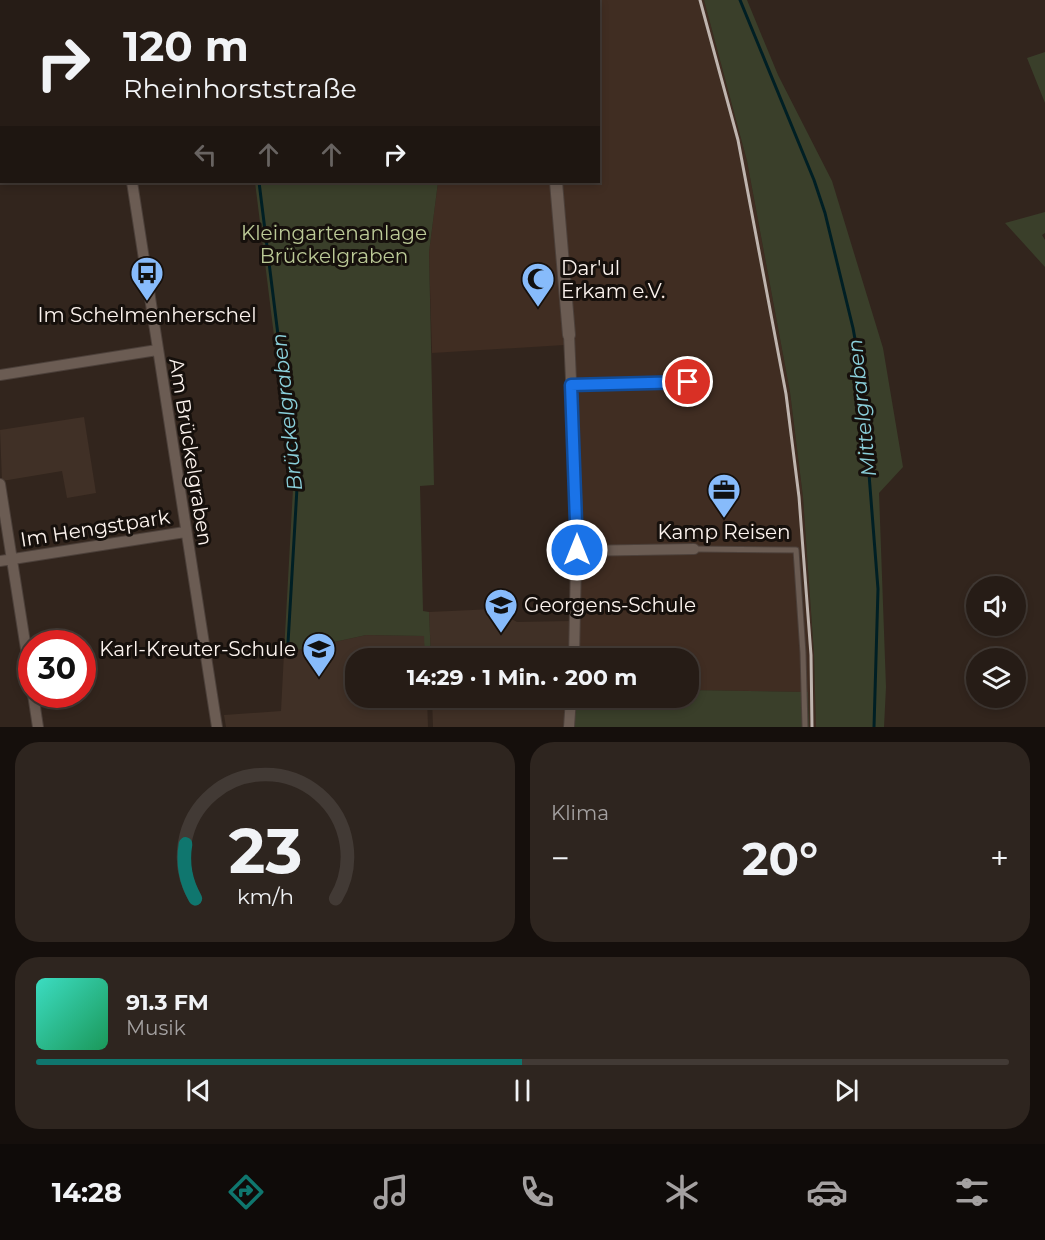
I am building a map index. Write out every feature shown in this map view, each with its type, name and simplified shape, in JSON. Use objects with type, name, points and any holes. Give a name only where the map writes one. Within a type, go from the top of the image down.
[{"type":"street","name":"Am Brückelgraben","points":[[132,183],[217,727]]},
{"type":"street","points":[[556,183],[571,385],[577,550],[574,648]]},
{"type":"street","points":[[0,375],[157,350]]},
{"type":"street","points":[[571,385],[688,382]]},
{"type":"street","points":[[0,484],[23,630]]},
{"type":"street","name":"Im Hengstpark","points":[[0,561],[185,532]]},
{"type":"street","points":[[577,550],[694,549]]},
{"type":"street","points":[[35,708],[38,727]]},
{"type":"street","points":[[569,727],[570,708]]},
{"type":"lane","points":[[694,549],[796,550],[805,727]]},
{"type":"shaded area","points":[[600,0],[704,0],[747,161],[790,392],[803,497],[814,654],[816,727],[809,727],[808,692],[699,690],[699,648],[569,648],[572,550],[564,345],[432,353],[429,252],[438,183],[600,183]]},
{"type":"shaded area","points":[[84,417],[96,493],[67,498],[62,471],[2,481],[0,430]]},
{"type":"shaded area","name":"Georgens-Schule","points":[[494,609],[517,622],[572,621],[570,648],[431,648],[429,612]]},
{"type":"shaded area","name":"Karl-Kreuter-Schule","points":[[366,635],[425,636],[425,648],[345,648],[345,708],[427,708],[428,727],[226,727],[224,715],[281,711],[284,653]]},
{"type":"shaded area","points":[[432,708],[565,708],[564,727],[433,727]]},
{"type":"green space","points":[[704,0],[747,0],[778,75],[832,181],[883,348],[903,467],[879,493],[886,687],[884,727],[816,727],[814,654],[803,497],[790,392],[747,161]]},
{"type":"green space","points":[[1045,52],[1045,103],[1027,58]]},
{"type":"green space","name":"Kleingartenanlage Brückelgraben","points":[[255,183],[438,183],[429,252],[434,485],[420,486],[423,611],[429,612],[431,648],[425,648],[424,636],[366,635],[284,653],[293,489]]},
{"type":"green space","points":[[1045,212],[1045,233],[1042,235],[1045,240],[1045,267],[1005,223]]},
{"type":"green space","points":[[699,690],[808,692],[809,727],[564,727],[565,708],[699,708]]},
{"type":"waterway","name":"Mittelgraben","points":[[740,0],[814,180],[825,213],[853,328],[861,372],[878,589],[874,727]]},
{"type":"waterway","name":"Brückelgraben","points":[[259,183],[297,488],[288,643]]},
{"type":"railway","points":[[700,0],[738,140],[786,394],[799,497],[811,655],[812,727]]},
{"type":"place","name":"Im Schelmenherschel","points":[[147,302]]},
{"type":"place","name":"Dar'ul Erkam e.V.","points":[[538,308]]},
{"type":"place","name":"Kamp Reisen","points":[[724,519]]},
{"type":"place","name":"Georgens-Schule","points":[[501,634]]},
{"type":"place","name":"Karl-Kreuter-Schule","points":[[319,678]]},
{"type":"route","points":[[577,550],[571,385],[688,382]]}]
